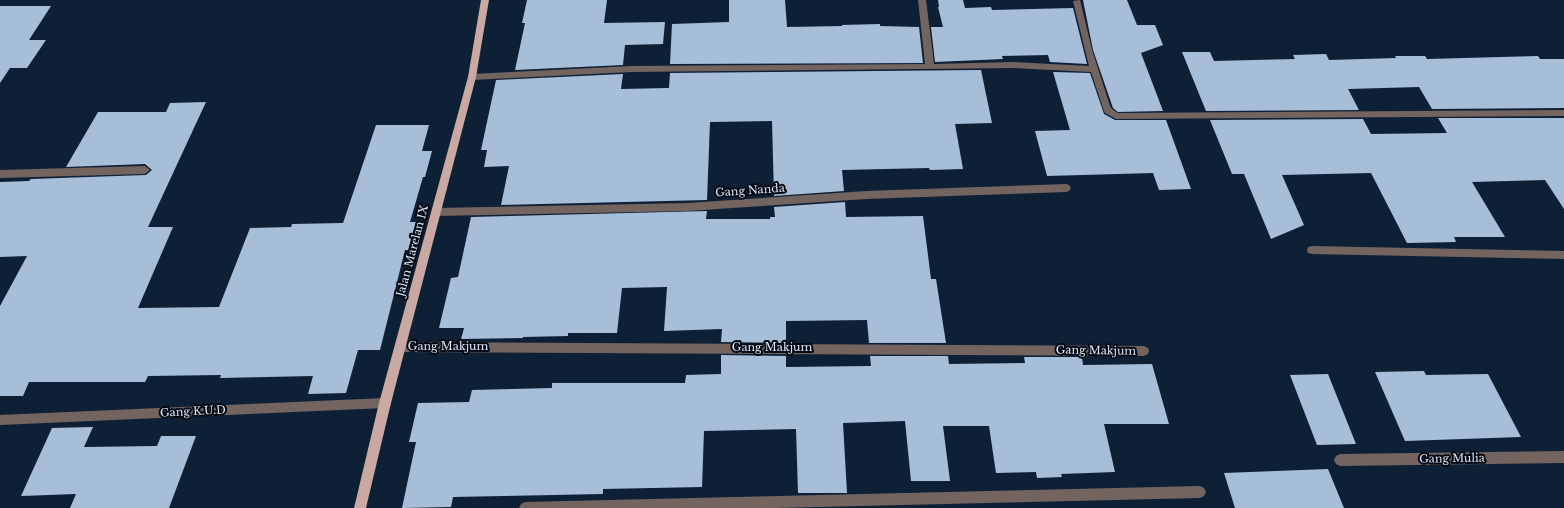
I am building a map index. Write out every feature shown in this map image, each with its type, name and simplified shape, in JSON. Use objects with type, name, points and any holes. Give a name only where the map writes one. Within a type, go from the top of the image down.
[{"type":"main road","name":"Jalan Marelan IX","points":[[360,508],[385,403],[472,77],[485,0]]},
{"type":"street","points":[[922,0],[930,67]]},
{"type":"street","points":[[1077,1],[1088,50],[1108,111],[1113,115],[1122,117],[1564,113]]},
{"type":"street","points":[[472,77],[632,69],[1013,65],[1094,68]]},
{"type":"street","points":[[0,174],[145,170]]},
{"type":"street","name":"Gang Nanda","points":[[436,212],[665,208],[866,195],[1066,188]]},
{"type":"street","points":[[1312,250],[1564,255]]},
{"type":"street","name":"Gang Makjum","points":[[400,347],[1144,351]]},
{"type":"street","name":"Gang K.U.D","points":[[0,420],[385,403]]},
{"type":"street","name":"Gang Mulia","points":[[1340,460],[1564,457]]},
{"type":"street","points":[[525,508],[1200,492]]},
{"type":"building","points":[[527,0],[607,0],[604,23],[665,22],[663,44],[625,45],[623,65],[515,70],[525,23],[522,23]]},
{"type":"building","points":[[729,0],[785,0],[787,27],[880,24],[880,26],[919,27],[923,63],[670,64],[672,24],[729,22]]},
{"type":"building","points":[[938,0],[963,0],[965,8],[991,7],[992,10],[1073,8],[1087,64],[1050,62],[1048,55],[1002,56],[1003,59],[935,62],[931,27],[943,27],[938,7]]},
{"type":"building","points":[[1083,0],[1127,0],[1137,25],[1155,25],[1163,45],[1141,53],[1163,111],[1118,112],[1113,108],[1093,50]]},
{"type":"building","points":[[0,6],[51,6],[29,40],[46,40],[27,68],[10,68],[0,83]]},
{"type":"building","points":[[1182,52],[1210,52],[1214,61],[1295,59],[1293,55],[1326,54],[1329,60],[1396,58],[1395,56],[1425,56],[1427,59],[1538,56],[1540,59],[1564,59],[1564,108],[1432,109],[1419,87],[1348,89],[1359,110],[1206,111]]},
{"type":"building","points":[[981,70],[992,123],[955,124],[963,169],[930,170],[929,168],[842,170],[844,191],[774,196],[772,121],[710,122],[707,200],[501,205],[509,166],[484,167],[487,150],[481,150],[496,80],[623,74],[621,89],[669,88],[670,73]]},
{"type":"building","points":[[1053,72],[1090,73],[1104,114],[1115,120],[1166,120],[1191,189],[1159,190],[1153,173],[1047,176],[1035,131],[1070,130]]},
{"type":"building","points":[[206,102],[148,227],[173,227],[138,308],[219,307],[250,228],[291,227],[292,224],[343,223],[376,125],[429,125],[422,151],[432,151],[410,222],[416,222],[408,250],[405,250],[380,350],[358,350],[346,393],[308,394],[313,376],[220,378],[221,375],[148,376],[145,382],[29,382],[23,396],[0,396],[0,306],[27,256],[0,257],[0,182],[29,181],[31,179],[146,175],[152,170],[145,164],[66,167],[98,112],[166,112],[170,103]]},
{"type":"building","points":[[1438,118],[1564,118],[1564,209],[1545,180],[1472,182],[1505,237],[1454,237],[1456,242],[1407,243],[1371,173],[1282,175],[1304,225],[1271,239],[1244,174],[1232,174],[1210,120],[1363,119],[1371,134],[1447,133]]},
{"type":"building","points":[[845,202],[846,217],[923,216],[931,279],[936,279],[946,343],[869,343],[867,320],[786,321],[786,343],[721,342],[722,329],[664,331],[667,287],[622,288],[617,333],[568,333],[568,336],[461,339],[464,328],[439,328],[451,278],[458,277],[471,217],[707,211],[706,219],[770,219],[770,217],[775,217],[774,207]]},
{"type":"building","points":[[721,355],[786,356],[786,367],[871,366],[870,356],[948,356],[949,364],[1025,363],[1024,357],[1082,357],[1083,365],[1152,364],[1169,424],[1104,424],[1115,472],[1061,474],[1062,477],[1037,478],[1036,472],[996,473],[989,426],[943,426],[950,481],[911,481],[905,421],[843,423],[847,493],[798,493],[796,429],[704,431],[702,487],[603,489],[603,494],[453,497],[451,507],[402,508],[416,442],[409,442],[418,403],[469,402],[472,390],[552,388],[552,383],[685,383],[686,375],[721,374]]},
{"type":"building","points":[[1424,371],[1426,375],[1488,374],[1521,437],[1405,441],[1375,372]]},
{"type":"building","points":[[1328,374],[1356,444],[1317,445],[1290,375]]},
{"type":"building","points":[[93,427],[84,447],[157,446],[161,436],[196,436],[169,508],[70,508],[76,494],[21,496],[52,428]]},
{"type":"building","points":[[1328,469],[1344,508],[1235,508],[1224,473]]}]
